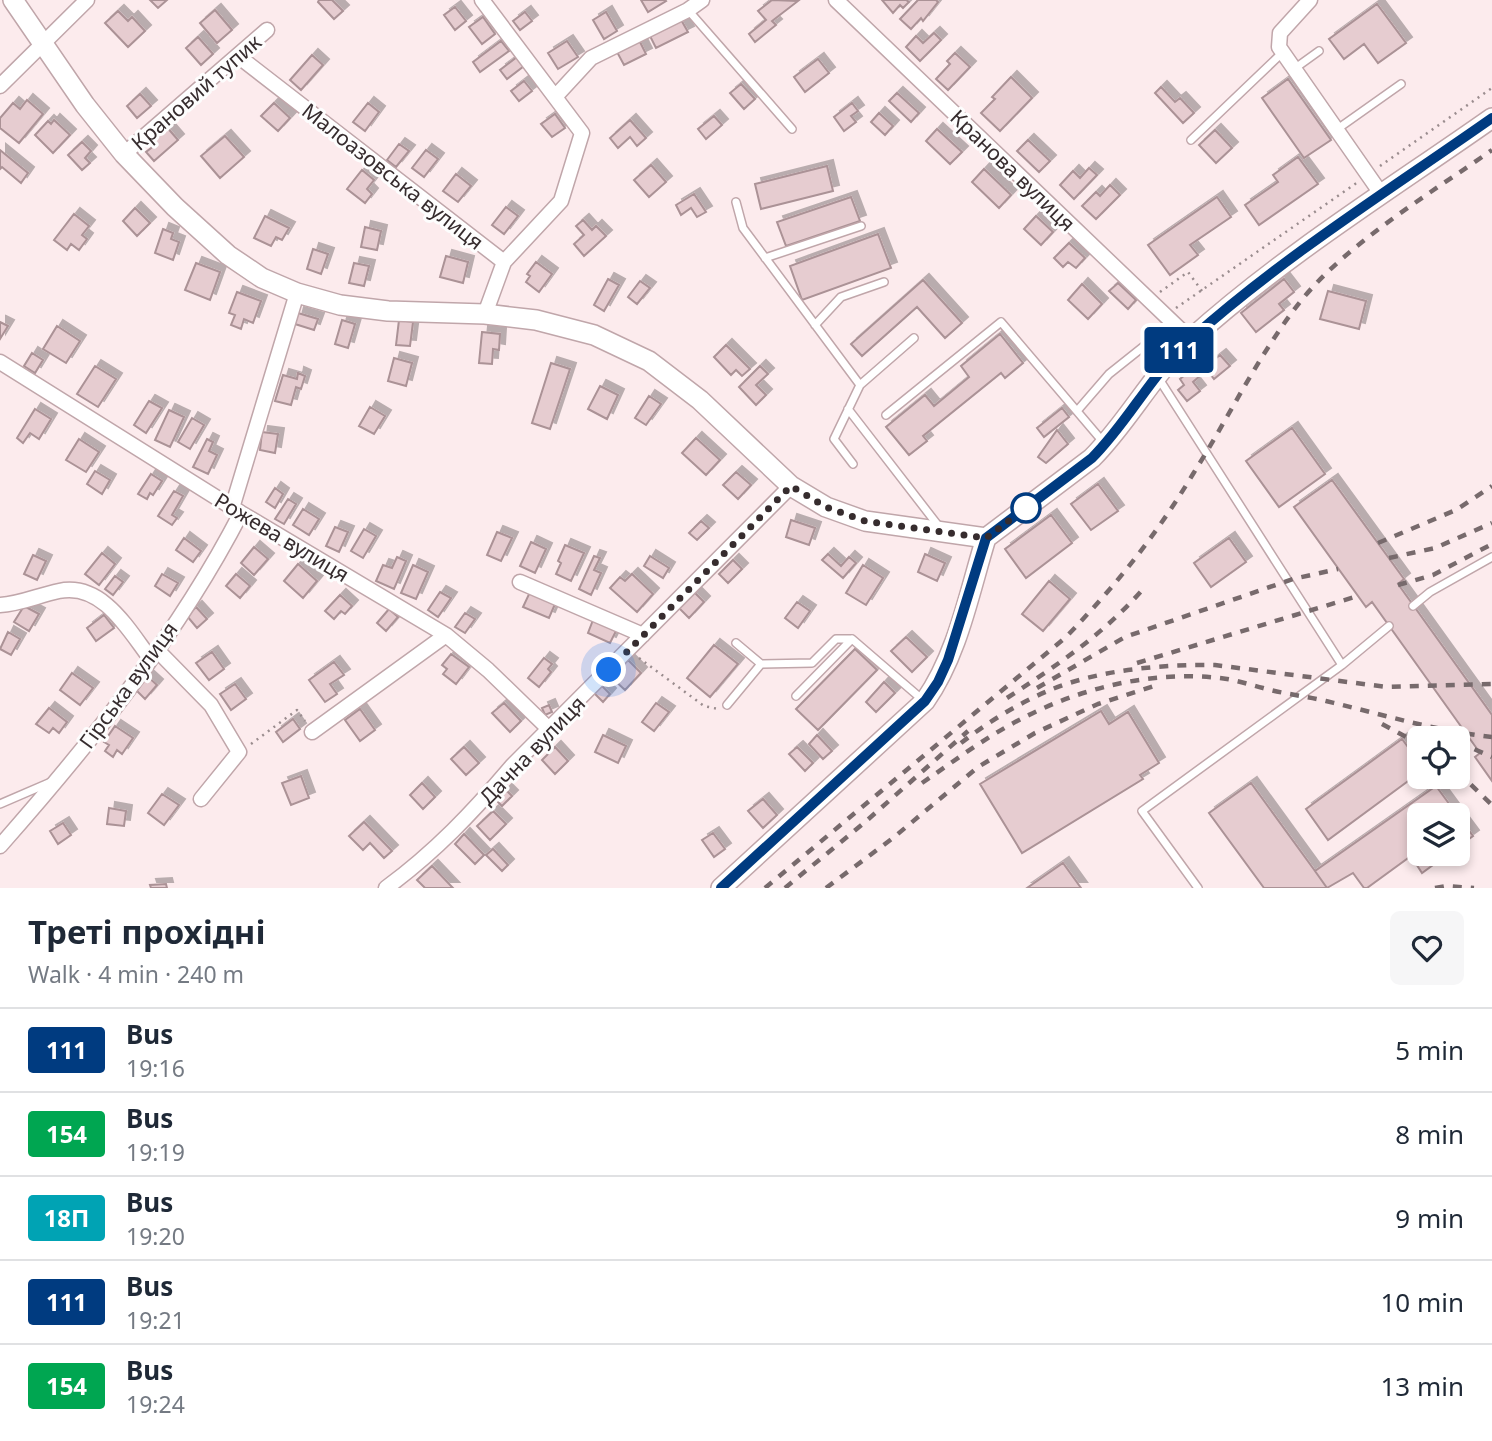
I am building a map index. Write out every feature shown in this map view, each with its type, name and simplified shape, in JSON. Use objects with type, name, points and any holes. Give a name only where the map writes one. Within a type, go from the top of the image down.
[{"type":"street","points":[[13,0],[85,105],[124,154],[175,207],[228,255],[262,278],[297,293],[340,305],[388,311],[485,314],[536,320],[594,335],[649,361],[700,400],[791,486],[826,507],[865,521],[986,538]]},
{"type":"street","points":[[0,86],[87,0]]},
{"type":"street","points":[[482,0],[582,133],[561,201],[505,262]]},
{"type":"street","points":[[555,97],[591,58],[688,10],[702,0]]},
{"type":"street","name":"Кранова вулиця","points":[[836,0],[1190,340]]},
{"type":"street","points":[[1304,2],[1280,33],[1279,47],[1382,195]]},
{"type":"street","name":"Крановий тупик","points":[[124,154],[267,30]]},
{"type":"street","name":"Малоазовська вулиця","points":[[237,55],[505,262],[485,314]]},
{"type":"street","points":[[721,888],[925,701],[948,660],[986,538],[1078,470],[1105,445],[1156,376],[1190,340],[1283,265],[1492,118]]},
{"type":"street","name":"Гірська вулиця","points":[[0,846],[59,779],[153,654],[217,560],[237,511],[297,293]]},
{"type":"street","name":"Рожева вулиця","points":[[0,362],[237,511],[446,635],[488,670],[550,730]]},
{"type":"street","name":"Дачна вулиця","points":[[386,888],[438,846],[474,812],[512,766],[791,486]]},
{"type":"street","points":[[520,582],[643,635]]},
{"type":"street","points":[[0,605],[76,589],[89,593],[115,612],[153,654],[211,705],[239,752],[201,799]]},
{"type":"street","points":[[312,732],[446,635]]},
{"type":"lane","points":[[688,10],[792,129]]},
{"type":"lane","points":[[1293,69],[1319,51]]},
{"type":"lane","points":[[1191,140],[1282,53]]},
{"type":"lane","points":[[1336,130],[1401,84]]},
{"type":"lane","points":[[736,202],[743,228],[860,385]]},
{"type":"lane","points":[[765,258],[861,226]]},
{"type":"lane","points":[[815,325],[841,297],[884,282]]},
{"type":"lane","points":[[1077,411],[1109,374],[1169,319]]},
{"type":"lane","points":[[886,415],[1002,322],[1105,445]]},
{"type":"lane","points":[[853,464],[834,439],[848,409],[860,385],[914,338]]},
{"type":"lane","points":[[1156,376],[1342,666]]},
{"type":"lane","points":[[848,409],[943,533]]},
{"type":"lane","points":[[1413,606],[1430,592],[1492,557]]},
{"type":"lane","points":[[1198,888],[1142,811],[1342,666],[1389,626]]},
{"type":"lane","points":[[736,643],[761,664],[812,663],[836,639],[852,639],[925,701]]},
{"type":"lane","points":[[796,696],[852,639]]},
{"type":"lane","points":[[727,705],[761,664]]},
{"type":"lane","points":[[0,804],[59,779]]},
{"type":"path","points":[[1169,319],[1202,291],[1492,88]]},
{"type":"path","points":[[1148,300],[1188,272],[1202,291]]},
{"type":"path","points":[[649,666],[704,706]]},
{"type":"path","points":[[239,752],[297,710]]},
{"type":"building","points":[[150,0],[167,0],[158,8]]},
{"type":"building","points":[[319,0],[332,0],[343,11],[334,19]]},
{"type":"building","points":[[641,0],[665,0],[666,1],[648,12]]},
{"type":"building","points":[[772,0],[798,1],[772,21],[776,25],[755,42],[749,34],[766,20],[758,11]]},
{"type":"building","points":[[882,0],[909,2],[903,8],[900,5],[893,13]]},
{"type":"building","points":[[918,0],[938,2],[923,21],[921,18],[911,29],[900,19]]},
{"type":"building","points":[[1377,4],[1406,43],[1378,63],[1364,44],[1344,59],[1329,39]]},
{"type":"building","points":[[455,7],[466,21],[455,30],[444,15]]},
{"type":"building","points":[[215,10],[232,30],[217,43],[200,23]]},
{"type":"building","points":[[118,11],[128,21],[132,17],[145,31],[128,47],[105,23]]},
{"type":"building","points":[[525,12],[532,21],[520,30],[513,21]]},
{"type":"building","points":[[606,12],[617,31],[604,39],[593,20]]},
{"type":"building","points":[[483,17],[495,34],[482,44],[469,27]]},
{"type":"building","points":[[680,18],[688,32],[656,48],[649,34]]},
{"type":"building","points":[[934,33],[941,40],[920,61],[906,47],[916,36],[923,43]]},
{"type":"building","points":[[198,37],[213,54],[201,65],[186,48]]},
{"type":"building","points":[[639,40],[646,54],[624,65],[617,52]]},
{"type":"building","points":[[501,41],[509,51],[480,72],[473,62]]},
{"type":"building","points":[[567,41],[578,57],[558,69],[548,53]]},
{"type":"building","points":[[955,53],[970,67],[948,90],[936,79],[950,64],[947,61]]},
{"type":"building","points":[[312,55],[323,65],[301,90],[290,80]]},
{"type":"building","points":[[517,57],[524,66],[507,79],[500,70]]},
{"type":"building","points":[[818,59],[829,73],[805,92],[794,77]]},
{"type":"building","points":[[1011,77],[1032,98],[1000,131],[981,113]]},
{"type":"building","points":[[1288,79],[1331,140],[1304,158],[1262,98]]},
{"type":"building","points":[[524,81],[532,91],[519,101],[511,91]]},
{"type":"building","points":[[741,84],[755,99],[744,109],[730,93]]},
{"type":"building","points":[[1161,87],[1175,102],[1180,98],[1194,113],[1183,123],[1155,93]]},
{"type":"building","points":[[897,93],[919,113],[911,122],[889,101]]},
{"type":"building","points":[[140,94],[151,106],[137,118],[127,106]]},
{"type":"building","points":[[27,100],[43,114],[19,143],[0,128],[0,118],[13,103],[20,109]]},
{"type":"building","points":[[274,103],[290,118],[278,131],[261,116]]},
{"type":"building","points":[[368,103],[379,112],[365,131],[353,122]]},
{"type":"building","points":[[852,103],[858,111],[851,116],[856,122],[844,131],[834,117]]},
{"type":"building","points":[[879,113],[893,126],[885,135],[871,122]]},
{"type":"building","points":[[555,114],[565,128],[552,137],[541,124]]},
{"type":"building","points":[[714,116],[722,125],[706,139],[698,129]]},
{"type":"building","points":[[54,120],[70,135],[53,153],[35,135],[48,121],[51,124]]},
{"type":"building","points":[[630,120],[646,138],[637,146],[630,137],[618,148],[610,138]]},
{"type":"building","points":[[165,125],[178,140],[154,161],[146,152],[155,145],[149,138]]},
{"type":"building","points":[[937,129],[962,152],[950,164],[926,141]]},
{"type":"building","points":[[1215,130],[1232,148],[1216,163],[1199,145]]},
{"type":"building","points":[[225,136],[244,157],[220,178],[201,156]]},
{"type":"building","points":[[1028,140],[1050,161],[1039,172],[1017,151]]},
{"type":"building","points":[[82,142],[91,151],[85,158],[90,163],[82,170],[68,155]]},
{"type":"building","points":[[399,144],[409,151],[396,167],[387,160]]},
{"type":"building","points":[[0,150],[28,173],[21,183],[2,167],[0,169]]},
{"type":"building","points":[[426,150],[438,159],[424,177],[412,168]]},
{"type":"building","points":[[1298,157],[1318,184],[1259,225],[1245,205],[1278,182],[1273,175]]},
{"type":"building","points":[[651,165],[666,182],[649,197],[634,180]]},
{"type":"building","points":[[827,166],[833,191],[761,209],[755,184]]},
{"type":"building","points":[[1089,168],[1097,175],[1074,199],[1060,185],[1073,171],[1080,178]]},
{"type":"building","points":[[984,169],[1011,195],[999,208],[972,182]]},
{"type":"building","points":[[362,170],[374,180],[367,189],[372,194],[365,203],[347,189]]},
{"type":"building","points":[[456,174],[471,186],[458,202],[443,191]]},
{"type":"building","points":[[1110,185],[1120,195],[1096,219],[1082,206],[1096,192],[1100,196]]},
{"type":"building","points":[[694,194],[706,212],[697,217],[691,208],[681,215],[676,205]]},
{"type":"building","points":[[851,197],[860,221],[786,246],[777,222]]},
{"type":"building","points":[[1217,197],[1231,217],[1190,245],[1198,255],[1170,275],[1148,245]]},
{"type":"building","points":[[506,207],[518,216],[504,234],[492,225]]},
{"type":"building","points":[[135,208],[150,223],[137,236],[123,221]]},
{"type":"building","points":[[74,214],[89,226],[82,235],[87,239],[79,250],[71,244],[67,250],[54,240]]},
{"type":"building","points":[[265,216],[289,228],[282,240],[276,237],[271,246],[254,238]]},
{"type":"building","points":[[1036,216],[1053,232],[1041,245],[1024,229]]},
{"type":"building","points":[[583,220],[592,230],[596,226],[606,236],[584,256],[574,244],[584,235],[576,226]]},
{"type":"building","points":[[365,227],[381,231],[377,250],[361,247]]},
{"type":"building","points":[[163,229],[173,233],[171,239],[179,242],[173,260],[155,253]]},
{"type":"building","points":[[878,234],[891,268],[802,300],[790,266]]},
{"type":"building","points":[[1069,243],[1085,258],[1076,268],[1068,262],[1063,267],[1054,258]]},
{"type":"building","points":[[313,249],[328,254],[321,274],[307,269]]},
{"type":"building","points":[[446,256],[468,262],[463,283],[440,277]]},
{"type":"building","points":[[536,262],[552,274],[539,292],[526,282],[530,276],[527,274]]},
{"type":"building","points":[[196,263],[220,272],[210,300],[185,290]]},
{"type":"building","points":[[354,263],[369,266],[364,286],[349,283]]},
{"type":"building","points":[[608,279],[619,285],[604,311],[594,305]]},
{"type":"building","points":[[1284,279],[1294,292],[1279,304],[1284,310],[1256,332],[1241,313]]},
{"type":"building","points":[[923,280],[962,323],[945,338],[917,307],[862,356],[851,344]]},
{"type":"building","points":[[640,281],[650,288],[637,304],[628,297]]},
{"type":"building","points":[[1118,283],[1136,300],[1128,309],[1109,291]]},
{"type":"building","points":[[1082,284],[1102,304],[1088,319],[1068,300]]},
{"type":"building","points":[[1328,291],[1366,301],[1359,329],[1320,319]]},
{"type":"building","points":[[237,292],[261,301],[253,323],[244,319],[241,329],[231,325],[235,315],[229,313]]},
{"type":"building","points":[[298,313],[318,319],[314,330],[295,324]]},
{"type":"building","points":[[342,320],[355,324],[348,348],[335,344]]},
{"type":"building","points":[[399,320],[413,322],[410,346],[396,345]]},
{"type":"building","points":[[0,322],[8,326],[0,339]]},
{"type":"building","points":[[57,326],[80,341],[66,363],[43,349]]},
{"type":"building","points":[[482,332],[500,334],[499,350],[493,349],[492,364],[479,363]]},
{"type":"building","points":[[1000,334],[1023,363],[1005,378],[1001,373],[923,436],[927,441],[909,455],[886,427],[925,395],[934,406],[969,377],[961,366]]},
{"type":"building","points":[[726,345],[750,369],[742,376],[736,370],[731,375],[714,357]]},
{"type":"building","points":[[32,353],[43,360],[35,373],[24,366]]},
{"type":"building","points":[[1220,355],[1230,366],[1214,379],[1207,370],[1193,382],[1200,391],[1187,401],[1178,390],[1184,385],[1180,379],[1201,362],[1205,367]]},
{"type":"building","points":[[394,358],[412,363],[406,386],[388,381]]},
{"type":"building","points":[[551,363],[570,369],[550,429],[532,423]]},
{"type":"building","points":[[95,366],[116,379],[98,407],[77,394]]},
{"type":"building","points":[[760,366],[768,374],[756,385],[766,395],[756,405],[739,387]]},
{"type":"building","points":[[298,373],[305,376],[301,389],[296,387],[291,405],[275,401],[283,375],[297,379]]},
{"type":"building","points":[[600,386],[618,395],[607,419],[588,409]]},
{"type":"building","points":[[649,396],[661,404],[646,425],[635,418]]},
{"type":"building","points":[[149,401],[162,408],[146,433],[134,425]]},
{"type":"building","points":[[370,407],[385,416],[374,434],[359,426]]},
{"type":"building","points":[[1062,408],[1069,417],[1044,437],[1037,428]]},
{"type":"building","points":[[35,409],[51,419],[39,439],[30,433],[23,443],[17,438]]},
{"type":"building","points":[[169,410],[184,417],[170,447],[155,440]]},
{"type":"building","points":[[192,418],[204,425],[190,449],[178,442]]},
{"type":"building","points":[[1292,428],[1325,474],[1279,507],[1246,461]]},
{"type":"building","points":[[1057,430],[1068,444],[1046,463],[1038,457]]},
{"type":"building","points":[[262,432],[278,434],[275,453],[260,450]]},
{"type":"building","points":[[696,438],[720,460],[706,475],[682,453]]},
{"type":"building","points":[[79,439],[99,452],[86,472],[66,460]]},
{"type":"building","points":[[207,439],[213,442],[209,451],[217,455],[208,474],[193,467]]},
{"type":"building","points":[[95,471],[110,480],[102,494],[87,484]]},
{"type":"building","points":[[736,472],[751,485],[738,499],[723,485]]},
{"type":"building","points":[[151,474],[162,481],[147,499],[138,494]]},
{"type":"building","points":[[1332,480],[1404,579],[1398,584],[1492,715],[1492,781],[1475,757],[1480,753],[1470,739],[1470,726],[1461,726],[1372,602],[1366,607],[1294,507]]},
{"type":"building","points":[[1098,484],[1118,511],[1091,530],[1071,504]]},
{"type":"building","points":[[275,488],[283,494],[275,508],[266,502]]},
{"type":"building","points":[[174,491],[183,496],[172,515],[177,518],[172,525],[158,516]]},
{"type":"building","points":[[288,499],[296,504],[284,524],[275,519]]},
{"type":"building","points":[[303,509],[319,519],[309,535],[293,525]]},
{"type":"building","points":[[1051,515],[1072,543],[1026,578],[1005,549]]},
{"type":"building","points":[[791,520],[815,528],[809,545],[786,537]]},
{"type":"building","points":[[701,521],[709,528],[697,540],[689,533]]},
{"type":"building","points":[[335,527],[348,532],[339,552],[326,546]]},
{"type":"building","points":[[364,529],[376,536],[363,558],[351,551]]},
{"type":"building","points":[[497,532],[512,538],[501,561],[487,555]]},
{"type":"building","points":[[184,538],[201,551],[193,562],[176,550]]},
{"type":"building","points":[[1229,538],[1246,562],[1211,587],[1194,563]]},
{"type":"building","points":[[531,542],[546,549],[535,573],[520,566]]},
{"type":"building","points":[[565,545],[584,553],[571,581],[556,574]]},
{"type":"building","points":[[254,547],[268,559],[254,575],[241,563]]},
{"type":"building","points":[[102,553],[115,564],[99,585],[85,574]]},
{"type":"building","points":[[828,554],[841,566],[849,557],[856,563],[843,578],[822,560]]},
{"type":"building","points":[[925,554],[945,563],[937,581],[918,572]]},
{"type":"building","points":[[33,555],[46,561],[37,580],[24,574]]},
{"type":"building","points":[[594,556],[600,558],[594,570],[601,573],[591,595],[579,589]]},
{"type":"building","points":[[650,556],[669,568],[663,578],[644,566]]},
{"type":"building","points":[[397,557],[406,561],[394,589],[376,581],[383,565],[392,568]]},
{"type":"building","points":[[733,560],[742,569],[728,583],[719,574]]},
{"type":"building","points":[[298,564],[317,581],[303,598],[284,581]]},
{"type":"building","points":[[413,565],[428,572],[416,599],[401,593]]},
{"type":"building","points":[[863,565],[883,578],[866,605],[846,593]]},
{"type":"building","points":[[162,574],[178,583],[170,596],[155,586]]},
{"type":"building","points":[[236,574],[250,586],[240,598],[226,586]]},
{"type":"building","points":[[632,574],[653,594],[637,612],[610,588],[620,577],[625,581]]},
{"type":"building","points":[[115,576],[123,582],[113,595],[105,589]]},
{"type":"building","points":[[1049,581],[1070,599],[1043,631],[1022,614]]},
{"type":"building","points":[[440,592],[451,598],[438,617],[428,610]]},
{"type":"building","points":[[530,592],[555,604],[549,618],[523,607]]},
{"type":"building","points":[[694,592],[704,602],[689,618],[679,608]]},
{"type":"building","points":[[340,595],[352,606],[345,614],[341,611],[334,619],[325,611]]},
{"type":"building","points":[[797,602],[810,611],[798,628],[785,618]]},
{"type":"building","points":[[24,606],[39,614],[29,631],[14,622]]},
{"type":"building","points":[[196,607],[207,619],[197,628],[187,616]]},
{"type":"building","points":[[389,609],[398,617],[386,631],[377,623]]},
{"type":"building","points":[[465,613],[475,619],[465,633],[455,627]]},
{"type":"building","points":[[104,615],[114,628],[96,641],[87,628]]},
{"type":"building","points":[[593,620],[616,631],[610,643],[588,633]]},
{"type":"building","points":[[8,632],[20,639],[11,655],[0,649]]},
{"type":"building","points":[[906,637],[927,657],[912,672],[891,651]]},
{"type":"building","points":[[714,645],[738,664],[710,697],[687,678]]},
{"type":"building","points":[[855,649],[877,670],[818,730],[796,709]]},
{"type":"building","points":[[212,652],[224,669],[209,680],[196,663]]},
{"type":"building","points":[[451,654],[469,667],[456,684],[443,674],[447,669],[442,665]]},
{"type":"building","points":[[544,658],[552,664],[548,669],[551,672],[539,687],[528,678]]},
{"type":"building","points":[[628,660],[641,673],[625,690],[611,677]]},
{"type":"building","points":[[334,662],[344,675],[330,684],[337,694],[325,702],[309,680]]},
{"type":"building","points":[[72,673],[93,688],[80,705],[60,690]]},
{"type":"building","points":[[146,675],[157,685],[145,699],[134,688]]},
{"type":"building","points":[[884,682],[895,693],[876,712],[866,702]]},
{"type":"building","points":[[235,684],[246,699],[231,710],[220,694]]},
{"type":"building","points":[[600,684],[610,694],[603,702],[593,692]]},
{"type":"building","points":[[504,703],[521,721],[510,732],[492,713]]},
{"type":"building","points":[[656,703],[669,712],[654,731],[642,722]]},
{"type":"building","points":[[549,705],[552,712],[545,715],[542,708]]},
{"type":"building","points":[[49,708],[67,722],[59,733],[53,728],[49,733],[36,724]]},
{"type":"building","points":[[360,709],[375,730],[360,741],[345,720]]},
{"type":"building","points":[[1101,711],[1109,724],[1128,712],[1159,763],[1140,775],[1143,779],[1022,853],[980,784]]},
{"type":"building","points":[[293,719],[300,729],[283,742],[276,732]]},
{"type":"building","points":[[115,726],[133,738],[122,754],[117,750],[113,757],[105,751],[109,745],[104,742]]},
{"type":"building","points":[[603,735],[626,746],[618,763],[595,752]]},
{"type":"building","points":[[817,735],[832,751],[823,759],[809,744]]},
{"type":"building","points":[[1402,739],[1407,746],[1407,782],[1328,840],[1306,809]]},
{"type":"building","points":[[464,747],[479,763],[466,775],[451,759]]},
{"type":"building","points":[[555,747],[568,761],[555,774],[542,760]]},
{"type":"building","points":[[797,747],[813,763],[805,771],[789,754]]},
{"type":"building","points":[[301,776],[309,798],[291,805],[282,783]]},
{"type":"building","points":[[422,783],[435,797],[423,809],[410,795]]},
{"type":"building","points":[[1251,783],[1327,888],[1264,888],[1209,813]]},
{"type":"building","points":[[1432,789],[1438,789],[1448,803],[1412,803]]},
{"type":"building","points":[[506,790],[512,796],[502,806],[496,800]]},
{"type":"building","points":[[162,794],[179,805],[164,825],[148,813]]},
{"type":"building","points":[[763,799],[777,815],[763,828],[748,811]]},
{"type":"building","points":[[1407,806],[1407,859],[1367,888],[1364,888],[1353,873],[1327,888],[1315,871]]},
{"type":"building","points":[[109,808],[126,811],[124,826],[107,824]]},
{"type":"building","points":[[493,811],[506,824],[490,840],[477,826]]},
{"type":"building","points":[[364,822],[392,851],[384,858],[370,843],[363,850],[349,836]]},
{"type":"building","points":[[63,823],[71,835],[58,844],[50,831]]},
{"type":"building","points":[[713,833],[725,849],[714,857],[702,840]]},
{"type":"building","points":[[464,834],[484,855],[475,864],[455,844]]},
{"type":"building","points":[[493,849],[508,865],[502,871],[486,855]]},
{"type":"building","points":[[1063,863],[1081,888],[1027,888]]},
{"type":"building","points":[[432,866],[453,888],[425,888],[417,880]]},
{"type":"building","points":[[1417,866],[1432,866],[1422,873]]},
{"type":"building","points":[[166,884],[167,888],[151,888],[150,885]]},
{"type":"railway","points":[[765,888],[1066,637],[1119,579],[1164,519],[1271,343],[1300,302],[1365,240],[1492,150]]},
{"type":"railway","points":[[1378,543],[1456,510],[1492,486]]},
{"type":"railway","points":[[1389,558],[1435,548],[1492,523]]},
{"type":"railway","points":[[1398,585],[1433,575],[1492,544]]},
{"type":"railway","points":[[1037,688],[1125,637],[1293,579],[1338,569]]},
{"type":"railway","points":[[1007,698],[1096,635],[1143,589]]},
{"type":"railway","points":[[1137,663],[1358,596]]},
{"type":"railway","points":[[961,743],[1004,714],[1050,690],[1110,673],[1153,667],[1215,665],[1387,687],[1492,684]]},
{"type":"railway","points":[[922,783],[995,734],[1044,708],[1095,690],[1147,679],[1201,677],[1232,680],[1429,726],[1492,737]]},
{"type":"railway","points":[[826,888],[893,838],[978,767],[1035,733],[1098,704],[1154,686]]},
{"type":"railway","points":[[1382,724],[1407,738]]},
{"type":"railway","points":[[785,888],[864,823],[968,731]]},
{"type":"railway","points":[[1470,747],[1492,757]]},
{"type":"railway","points":[[1470,784],[1492,805]]},
{"type":"railway","points":[[1435,888],[1474,888]]},
{"type":"bus line","name":"111","points":[[721,888],[925,701],[948,660],[986,538],[1092,458],[1177,352],[1224,311],[1293,258],[1492,118]]},
{"type":"route","points":[[609,670],[791,486],[826,507],[865,521],[986,538],[1026,508]]}]
